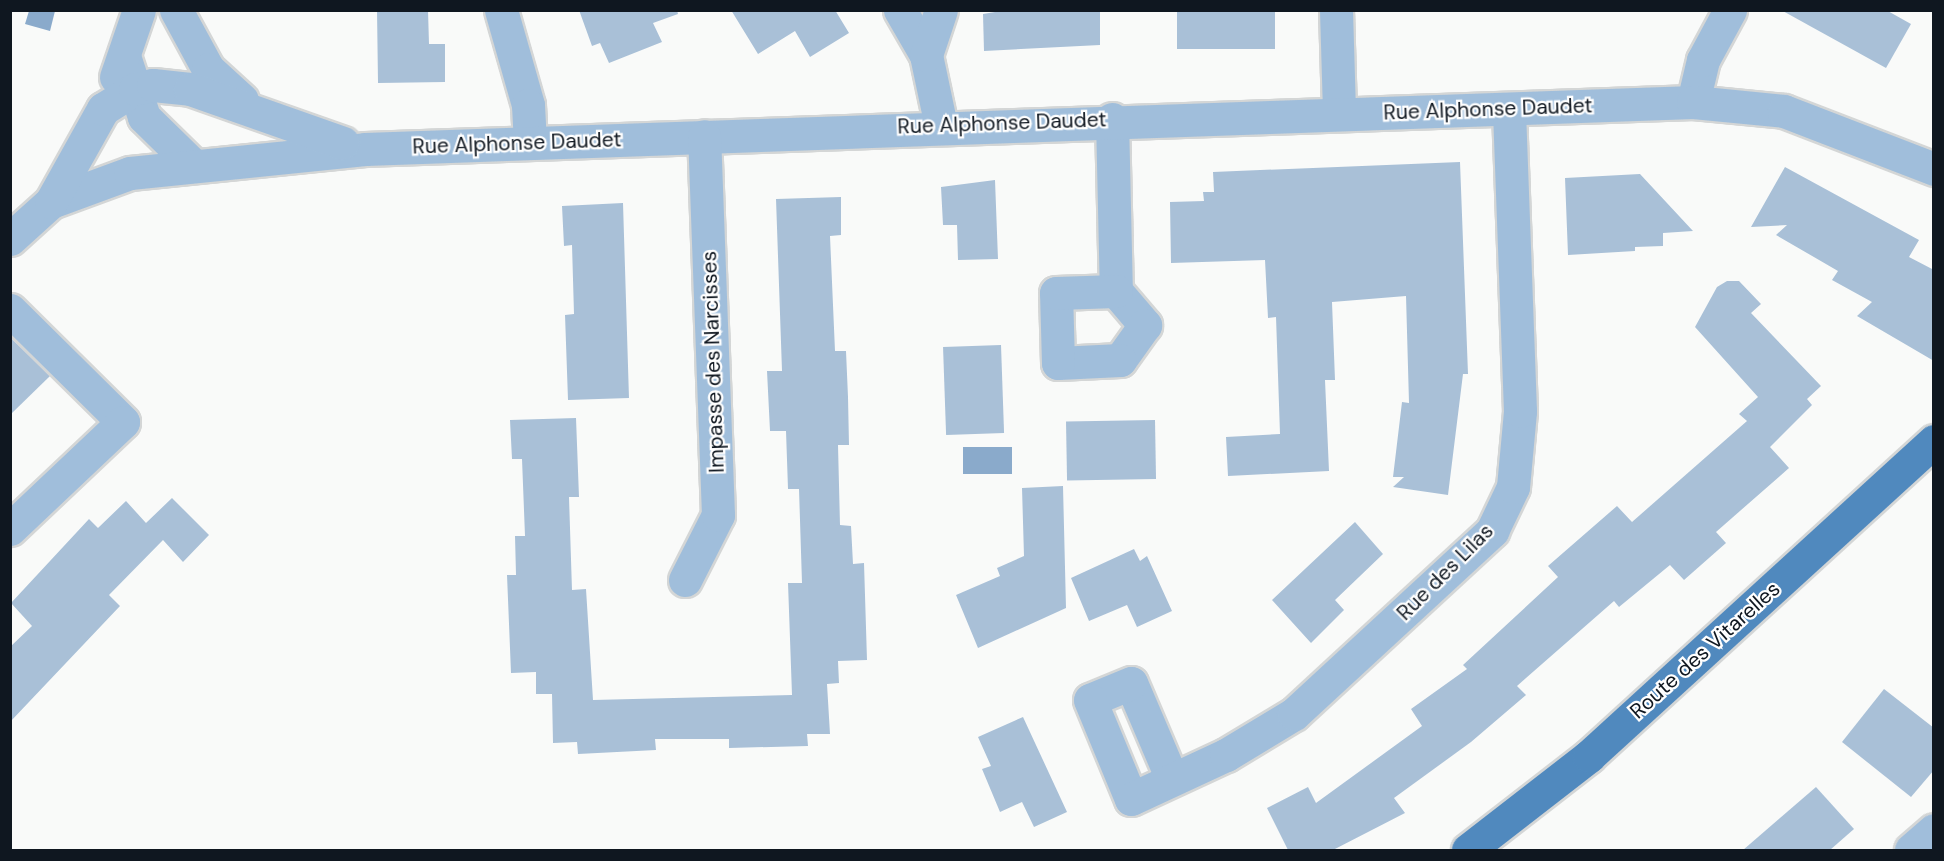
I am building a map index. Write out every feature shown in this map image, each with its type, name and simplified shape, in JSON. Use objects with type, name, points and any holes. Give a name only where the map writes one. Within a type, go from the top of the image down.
[{"type":"main road","name":"Route des Vitarelles","points":[[1468,850],[1589,756],[1934,441]]},
{"type":"street","points":[[10,239],[51,202],[103,109],[140,10]]},
{"type":"street","points":[[176,10],[208,69],[248,105]]},
{"type":"street","points":[[501,10],[528,105],[530,143]]},
{"type":"street","points":[[900,10],[926,55],[938,89],[941,126]]},
{"type":"street","points":[[926,55],[940,10]]},
{"type":"street","points":[[1336,10],[1339,113]]},
{"type":"street","points":[[1693,102],[1703,60],[1730,10]]},
{"type":"street","points":[[124,56],[144,117],[192,164]]},
{"type":"street","points":[[103,109],[135,89],[153,85],[190,88],[248,105],[302,133],[365,149]]},
{"type":"street","name":"Rue Alphonse Daudet","points":[[51,202],[130,172],[192,164],[365,149],[1112,119],[1693,102],[1784,111],[1934,169]]},
{"type":"street","name":"Rue des Lilas","points":[[1172,779],[1226,755],[1323,691],[1492,531],[1513,487],[1520,420],[1509,109]]},
{"type":"street","points":[[1112,119],[1116,291]]},
{"type":"street","name":"Impasse des Narcisses","points":[[685,580],[718,514],[704,136]]},
{"type":"street","points":[[10,310],[123,422],[10,529]]},
{"type":"street","points":[[1911,850],[1934,830]]},
{"type":"water","points":[[29,11],[55,11],[50,31],[25,24]]},
{"type":"water","points":[[963,447],[1012,447],[1012,474],[963,474]]},
{"type":"building","points":[[377,10],[428,10],[429,44],[445,44],[445,82],[378,83]]},
{"type":"building","points":[[579,10],[677,10],[678,14],[653,23],[662,42],[609,63],[600,43],[592,46]]},
{"type":"building","points":[[731,10],[835,10],[849,33],[810,57],[795,31],[758,54]]},
{"type":"building","points":[[1007,10],[1100,10],[1100,45],[984,51],[983,14]]},
{"type":"building","points":[[1177,10],[1275,10],[1275,49],[1177,49]]},
{"type":"building","points":[[1781,10],[1886,10],[1911,24],[1886,68]]},
{"type":"building","points":[[1460,162],[1468,374],[1463,374],[1448,495],[1393,487],[1404,477],[1393,477],[1402,402],[1409,403],[1406,296],[1332,302],[1335,380],[1325,380],[1329,471],[1228,476],[1226,437],[1280,434],[1276,317],[1268,318],[1265,260],[1171,263],[1170,202],[1204,201],[1203,192],[1214,192],[1213,172]]},
{"type":"building","points":[[1785,167],[1919,240],[1909,257],[1934,270],[1934,361],[1857,316],[1872,302],[1832,280],[1838,271],[1776,235],[1787,225],[1751,227]]},
{"type":"building","points":[[1640,174],[1693,231],[1663,233],[1663,246],[1635,247],[1635,251],[1568,255],[1565,178]]},
{"type":"building","points":[[995,180],[998,259],[958,260],[957,225],[943,225],[941,187]]},
{"type":"building","points":[[841,197],[841,235],[830,236],[835,351],[846,351],[848,397],[849,445],[838,445],[840,525],[851,526],[853,564],[864,563],[867,660],[838,661],[839,683],[827,684],[830,734],[807,734],[808,746],[729,748],[729,739],[655,739],[656,750],[578,754],[577,742],[553,743],[552,694],[536,694],[536,672],[511,673],[507,575],[516,575],[515,536],[525,536],[522,459],[512,459],[510,420],[576,418],[579,497],[569,497],[572,590],[586,589],[593,700],[792,695],[788,583],[802,583],[799,489],[788,489],[786,431],[770,431],[767,371],[782,371],[776,199]]},
{"type":"building","points":[[623,203],[629,398],[568,400],[565,315],[574,314],[572,245],[564,246],[562,206]]},
{"type":"building","points":[[1727,281],[1739,281],[1761,304],[1751,313],[1821,386],[1807,399],[1812,405],[1770,447],[1789,468],[1716,532],[1726,543],[1684,580],[1670,565],[1619,607],[1614,601],[1517,686],[1526,695],[1471,742],[1394,798],[1405,813],[1333,850],[1288,850],[1267,808],[1308,787],[1316,803],[1422,726],[1411,709],[1467,669],[1463,665],[1558,577],[1548,566],[1617,506],[1632,522],[1747,421],[1739,414],[1758,397],[1695,327],[1717,287]]},
{"type":"building","points":[[10,337],[50,376],[10,415]]},
{"type":"building","points":[[1001,345],[1004,433],[946,435],[943,347]]},
{"type":"building","points":[[1155,420],[1156,479],[1067,481],[1066,422]]},
{"type":"building","points":[[1063,486],[1066,608],[978,648],[956,595],[1000,576],[997,568],[1024,556],[1022,488]]},
{"type":"building","points":[[172,498],[209,535],[183,562],[163,540],[109,595],[120,606],[10,722],[10,647],[32,626],[11,603],[89,519],[98,528],[126,501],[146,523]]},
{"type":"building","points":[[1355,522],[1383,554],[1335,600],[1344,610],[1311,643],[1272,600]]},
{"type":"building","points":[[1134,549],[1140,561],[1147,556],[1172,611],[1137,627],[1127,605],[1089,621],[1071,578]]},
{"type":"building","points":[[1884,689],[1934,728],[1934,770],[1911,797],[1842,742]]},
{"type":"building","points":[[1023,717],[1067,812],[1034,827],[1022,802],[1000,812],[982,769],[991,766],[978,737]]},
{"type":"building","points":[[1816,787],[1854,829],[1830,850],[1743,850]]}]
